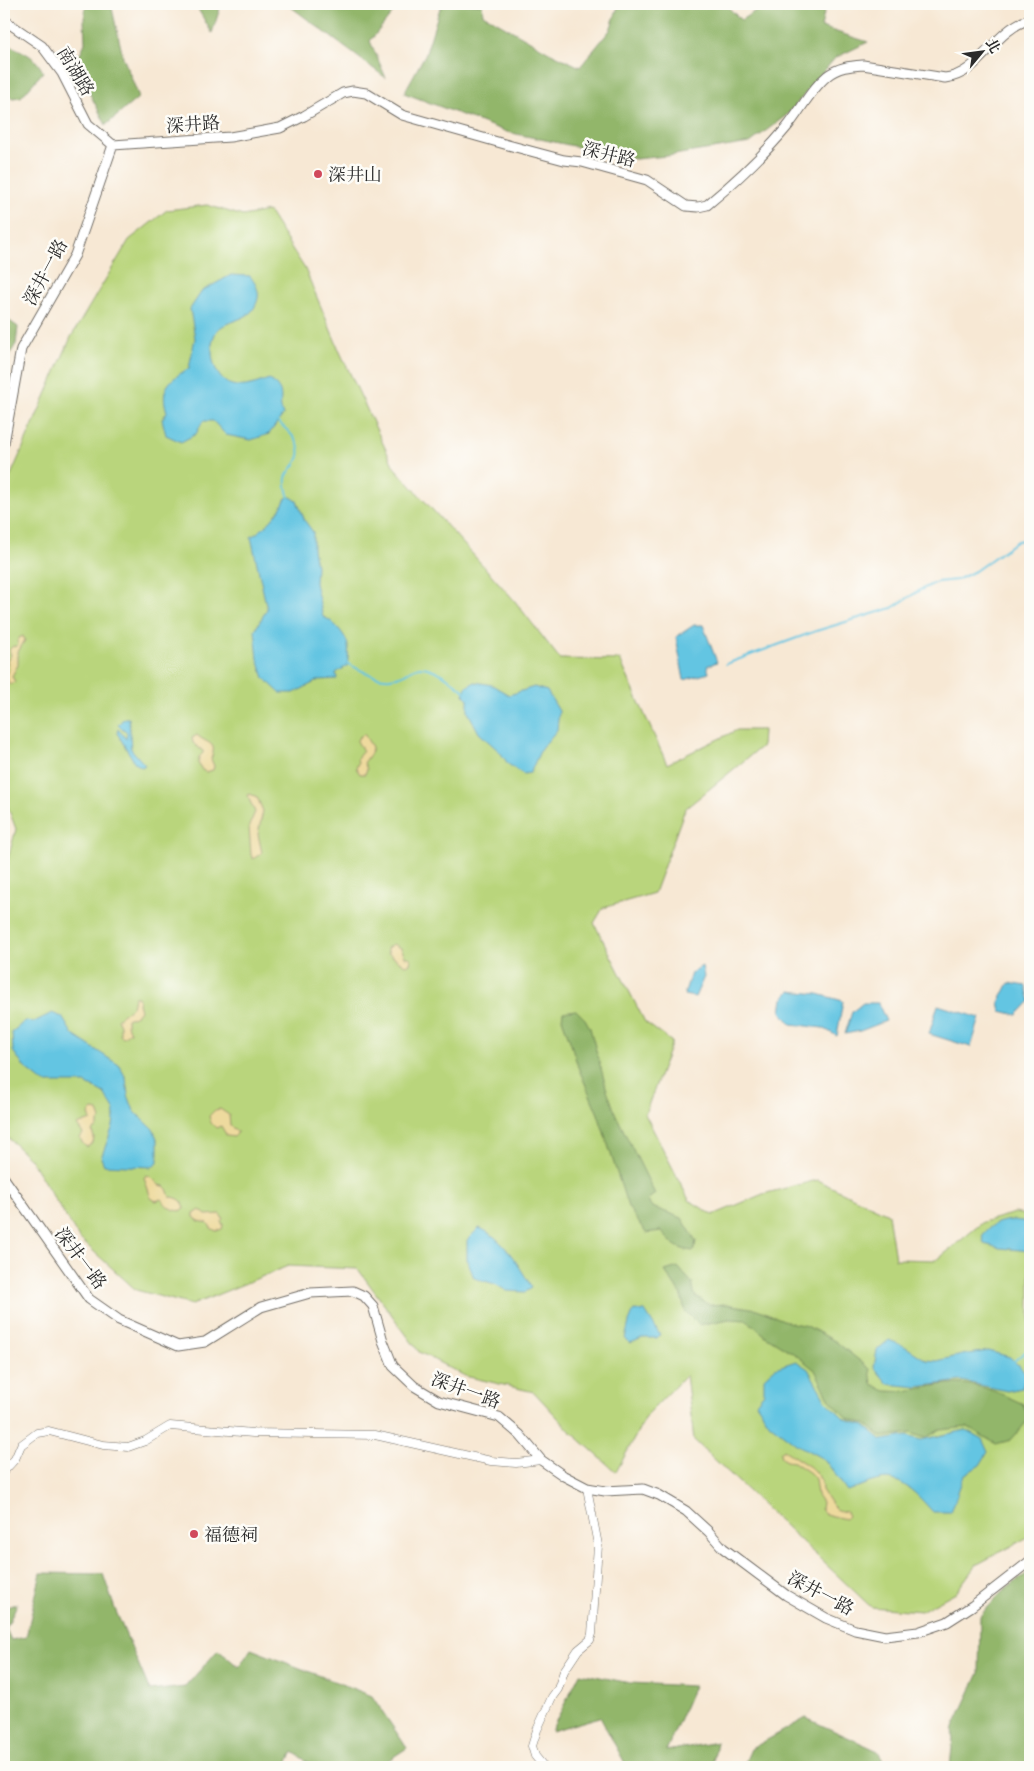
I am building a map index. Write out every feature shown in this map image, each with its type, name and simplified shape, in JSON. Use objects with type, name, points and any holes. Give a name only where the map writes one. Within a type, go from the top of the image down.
[{"type":"street","name":"深井路","points":[[113,145],[230,137],[280,128],[343,93],[354,91],[366,93],[402,115],[564,160],[582,162],[647,180],[686,206],[698,207],[707,205],[759,159],[789,125],[815,87],[834,71],[853,66],[863,66],[945,78],[955,77],[972,67],[1006,31],[1030,19]]},
{"type":"street","name":"南湖路","points":[[4,20],[42,46],[62,73],[88,124],[113,145]]},
{"type":"street","name":"深井一路","points":[[4,443],[20,349],[75,255],[113,145]]},
{"type":"street","name":"深井一路","points":[[4,1178],[89,1299],[119,1320],[178,1346],[205,1342],[261,1307],[310,1293],[353,1292],[364,1296],[373,1306],[383,1341],[393,1366],[414,1386],[439,1401],[499,1417],[520,1435],[541,1460],[564,1476],[587,1488],[605,1491],[643,1489],[659,1495],[686,1511],[723,1548],[786,1595],[826,1618],[855,1630],[885,1636],[918,1632],[947,1622],[972,1606],[1030,1561]]},
{"type":"street","points":[[4,1471],[15,1459],[21,1445],[37,1433],[49,1431],[103,1445],[128,1447],[145,1441],[170,1426],[253,1433],[375,1435],[491,1461],[516,1463],[541,1460]]},
{"type":"street","points":[[544,1767],[535,1756],[532,1746],[537,1730],[552,1697],[558,1689],[564,1671],[578,1650],[590,1640],[592,1634],[598,1545],[587,1488]]},
{"type":"green space","points":[[86,4],[111,4],[123,57],[139,97],[106,125],[75,65],[85,43],[84,19]]},
{"type":"green space","points":[[195,4],[223,4],[221,5],[212,33]]},
{"type":"green space","points":[[287,4],[400,4],[370,41],[386,78]]},
{"type":"green space","points":[[443,4],[482,4],[483,14],[549,52],[580,67],[610,30],[619,4],[725,4],[741,20],[766,4],[826,4],[821,27],[868,42],[835,58],[788,114],[750,143],[635,159],[507,132],[404,93],[426,53]]},
{"type":"green space","points":[[4,43],[32,57],[43,72],[21,97],[12,98],[4,94]]},
{"type":"green space","points":[[207,205],[243,216],[268,211],[305,269],[340,352],[394,467],[514,600],[560,659],[620,660],[667,764],[737,730],[763,730],[762,746],[685,809],[654,893],[603,908],[594,923],[645,1022],[672,1042],[645,1114],[689,1200],[713,1215],[763,1194],[817,1180],[888,1214],[895,1259],[937,1260],[983,1222],[1015,1213],[1030,1216],[1030,1536],[976,1565],[956,1592],[921,1611],[871,1607],[694,1440],[686,1375],[647,1415],[616,1472],[570,1431],[534,1392],[465,1376],[419,1352],[358,1269],[288,1266],[192,1305],[136,1290],[79,1238],[30,1159],[4,1134],[4,873],[16,829],[4,797],[4,491],[71,337],[129,240],[167,210]]},
{"type":"green space","points":[[4,317],[18,327],[16,344],[4,364]]},
{"type":"green space","points":[[576,1010],[585,1019],[590,1028],[606,1087],[616,1115],[655,1194],[647,1200],[652,1207],[682,1218],[696,1241],[694,1251],[675,1245],[661,1231],[646,1233],[628,1207],[598,1114],[578,1067],[562,1019],[563,1012]]},
{"type":"green space","points":[[678,1267],[692,1283],[695,1296],[710,1305],[725,1304],[757,1309],[788,1322],[807,1326],[835,1341],[870,1369],[872,1384],[884,1390],[905,1391],[951,1384],[968,1384],[993,1391],[1023,1404],[1029,1419],[1011,1440],[996,1444],[968,1427],[940,1430],[925,1438],[911,1433],[882,1437],[866,1424],[847,1418],[830,1400],[815,1370],[796,1355],[767,1337],[747,1320],[729,1319],[699,1325],[685,1311],[681,1295],[665,1271]]},
{"type":"green space","points":[[1030,1571],[1030,1767],[950,1767],[954,1727],[979,1673],[980,1616],[1001,1593]]},
{"type":"green space","points":[[41,1573],[103,1574],[115,1609],[150,1691],[185,1687],[218,1650],[239,1667],[251,1649],[372,1696],[407,1748],[378,1767],[315,1767],[293,1752],[285,1767],[4,1767],[4,1608],[17,1604],[6,1629],[11,1640],[26,1637]]},
{"type":"green space","points":[[580,1673],[630,1683],[694,1686],[666,1751],[717,1742],[712,1767],[627,1767],[600,1717],[551,1731]]},
{"type":"green space","points":[[806,1718],[878,1751],[886,1767],[743,1767],[751,1749]]},
{"type":"sand","points":[[23,636],[25,640],[18,652],[18,665],[12,676],[15,682],[9,685],[6,674],[9,669],[7,660],[11,655],[9,650],[13,646],[18,645],[19,638]]},
{"type":"sand","points":[[364,734],[372,747],[371,753],[364,763],[367,769],[365,774],[360,774],[356,768],[357,758],[363,751],[357,741]]},
{"type":"sand","points":[[197,735],[213,746],[211,759],[214,766],[213,770],[206,772],[202,770],[198,763],[203,751],[193,743],[192,738]]},
{"type":"sand","points":[[250,794],[257,797],[263,811],[258,834],[262,853],[253,859],[251,855],[249,826],[255,812],[247,795]]},
{"type":"sand","points":[[393,944],[401,948],[405,957],[411,959],[410,964],[405,965],[389,954],[387,948]]},
{"type":"sand","points":[[134,997],[138,997],[140,1010],[136,1015],[127,1019],[130,1032],[123,1037],[120,1034],[120,1025],[117,1019],[132,1007]]},
{"type":"sand","points":[[220,1109],[229,1115],[230,1126],[237,1131],[234,1137],[227,1136],[221,1126],[216,1128],[211,1123],[209,1116],[215,1110]]},
{"type":"sand","points":[[93,1110],[98,1111],[101,1119],[98,1122],[98,1127],[92,1131],[93,1143],[87,1147],[80,1138],[83,1134],[77,1125],[91,1120],[89,1114]]},
{"type":"sand","points":[[146,1175],[159,1185],[164,1186],[170,1197],[180,1200],[185,1209],[174,1210],[161,1199],[156,1201],[151,1198],[144,1178]]},
{"type":"sand","points":[[200,1210],[206,1215],[220,1214],[223,1219],[221,1221],[222,1229],[216,1231],[208,1223],[199,1221],[194,1217],[194,1214]]},
{"type":"sand","points":[[784,1450],[810,1467],[818,1475],[822,1490],[831,1504],[837,1510],[846,1512],[848,1516],[845,1519],[825,1514],[821,1509],[822,1502],[817,1495],[815,1479],[810,1473],[794,1462],[781,1458],[780,1453]]},
{"type":"water","points":[[231,275],[250,276],[256,285],[258,297],[252,311],[244,317],[223,325],[216,332],[212,346],[213,362],[220,377],[232,385],[251,385],[269,379],[279,389],[283,415],[269,434],[251,440],[226,435],[213,421],[203,421],[196,434],[181,442],[166,435],[162,419],[167,412],[164,396],[165,390],[176,376],[189,368],[195,338],[190,309],[202,291]]},
{"type":"water","points":[[291,497],[297,501],[305,521],[313,532],[316,566],[315,583],[323,617],[331,621],[342,633],[347,642],[348,656],[347,666],[336,673],[337,679],[319,680],[294,693],[280,693],[264,678],[258,659],[255,630],[267,609],[251,537],[272,520],[286,498]]},
{"type":"water","points":[[694,625],[703,625],[717,662],[707,666],[709,673],[684,680],[676,637]]},
{"type":"water","points":[[475,682],[492,685],[509,695],[534,687],[547,691],[559,711],[557,730],[541,749],[530,773],[523,774],[508,764],[500,752],[479,733],[468,712],[468,699],[464,695],[466,687]]},
{"type":"water","points":[[124,718],[129,718],[131,749],[145,765],[142,767],[135,763],[117,733],[118,729],[126,739],[127,732],[118,725]]},
{"type":"water","points":[[702,966],[704,977],[695,997],[684,995],[691,973]]},
{"type":"water","points":[[1009,983],[1026,986],[1030,1001],[1017,1015],[1001,1011],[999,1002]]},
{"type":"water","points":[[790,991],[818,994],[843,1001],[837,1036],[823,1028],[791,1024],[781,1012],[783,999]]},
{"type":"water","points":[[863,1003],[878,1003],[886,1021],[860,1031],[845,1034],[852,1012]]},
{"type":"water","points":[[938,1005],[980,1018],[971,1047],[929,1034]]},
{"type":"water","points":[[52,1013],[62,1017],[73,1035],[119,1065],[126,1078],[128,1095],[134,1111],[153,1129],[158,1141],[158,1162],[151,1167],[104,1165],[101,1158],[113,1126],[115,1111],[104,1093],[85,1083],[44,1083],[24,1067],[13,1051],[12,1032],[25,1021],[34,1022]]},
{"type":"water","points":[[1013,1220],[1030,1222],[1030,1251],[1000,1248],[984,1244],[982,1236],[992,1226],[999,1222]]},
{"type":"water","points":[[479,1228],[503,1245],[532,1288],[525,1292],[507,1291],[495,1284],[474,1278],[467,1259],[467,1240]]},
{"type":"water","points":[[634,1310],[645,1311],[660,1335],[657,1338],[643,1338],[630,1343],[625,1339]]},
{"type":"water","points":[[889,1340],[906,1347],[926,1360],[937,1361],[988,1351],[1010,1357],[1027,1374],[1022,1388],[1007,1391],[961,1381],[917,1387],[888,1384],[874,1367],[877,1350]]},
{"type":"water","points":[[796,1361],[808,1369],[826,1401],[845,1419],[864,1425],[882,1440],[907,1436],[921,1440],[966,1430],[982,1439],[988,1452],[980,1465],[964,1475],[951,1512],[933,1512],[905,1485],[893,1480],[882,1479],[847,1491],[825,1460],[796,1444],[770,1424],[756,1403],[764,1393],[764,1378],[775,1368]]},
{"type":"waterway","points":[[278,422],[295,439],[299,450],[297,461],[286,478],[289,498]]},
{"type":"waterway","points":[[726,664],[816,631],[892,608],[920,590],[937,582],[957,580],[975,571],[1017,541],[1030,539]]},
{"type":"waterway","points":[[347,663],[381,678],[403,675],[418,667],[432,669],[465,691]]},
{"type":"waterway","points":[[1014,1361],[1030,1348]]},
{"type":"place","name":"深井山","points":[[318,174]]},
{"type":"place","name":"福德祠","points":[[194,1534]]}]
